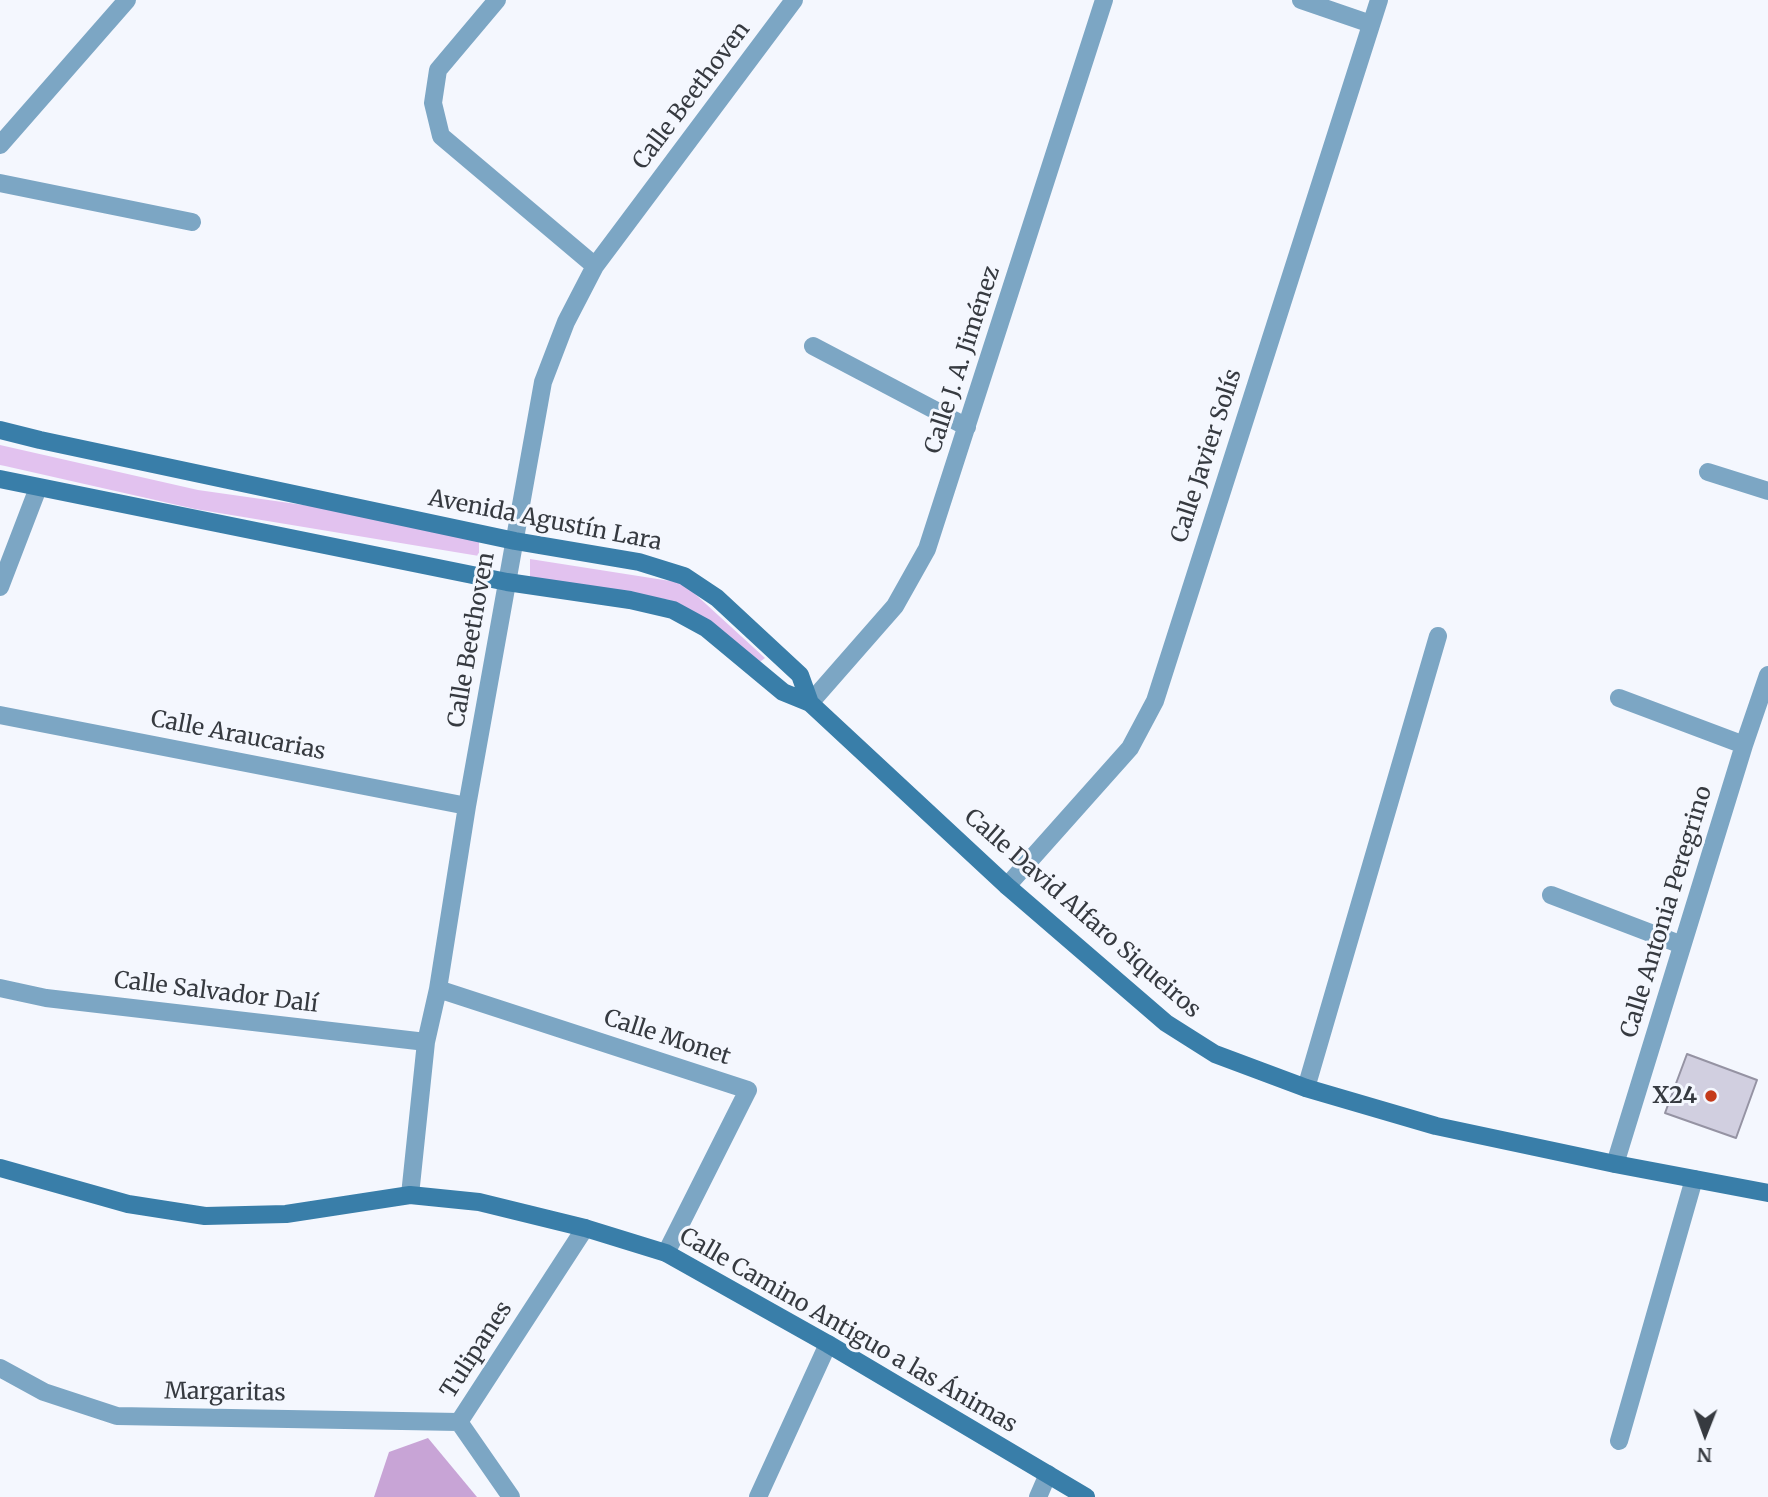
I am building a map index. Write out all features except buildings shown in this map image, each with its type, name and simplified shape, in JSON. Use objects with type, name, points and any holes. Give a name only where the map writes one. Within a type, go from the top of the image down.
[{"type":"main road","name":"Avenida Agustín Lara","points":[[0,430],[515,541],[639,562],[684,576],[717,598],[800,675],[810,703]]},
{"type":"main road","points":[[0,479],[507,582],[630,600],[673,610],[706,628],[783,692],[810,703]]},
{"type":"main road","name":"Calle David Alfaro Siqueiros","points":[[810,703],[1007,886],[1166,1023],[1215,1054],[1306,1088],[1436,1126],[1768,1193]]},
{"type":"main road","name":"Calle Camino Antiguo a las Ánimas","points":[[0,1168],[128,1204],[205,1216],[286,1214],[410,1195],[479,1202],[585,1228],[666,1252],[828,1343],[1086,1497]]},
{"type":"street","points":[[0,145],[127,0]]},
{"type":"street","points":[[497,0],[438,70],[433,103],[441,136],[595,266]]},
{"type":"street","name":"Calle Beethoven","points":[[410,1195],[426,1042],[438,989],[467,806],[543,382],[566,322],[595,266],[794,0]]},
{"type":"street","name":"Calle J. A. Jiménez","points":[[810,703],[895,606],[927,549],[1104,0]]},
{"type":"street","points":[[1301,0],[1371,24]]},
{"type":"street","name":"Calle Javier Solís","points":[[1007,886],[1130,748],[1155,701],[1379,0]]},
{"type":"street","points":[[0,183],[192,222]]},
{"type":"street","points":[[813,346],[967,427]]},
{"type":"street","points":[[1708,472],[1768,491]]},
{"type":"street","points":[[0,587],[38,488]]},
{"type":"street","points":[[1306,1088],[1438,636]]},
{"type":"street","name":"Calle Antonia Peregrino","points":[[1615,1164],[1744,744],[1768,675]]},
{"type":"street","points":[[1619,698],[1744,744]]},
{"type":"street","name":"Calle Araucarias","points":[[0,715],[467,806]]},
{"type":"street","points":[[1551,895],[1682,945]]},
{"type":"street","name":"Calle Salvador Dalí","points":[[0,988],[46,998],[426,1042]]},
{"type":"street","name":"Calle Monet","points":[[438,989],[748,1090],[666,1252]]},
{"type":"street","points":[[1619,1441],[1694,1179]]},
{"type":"street","name":"Tulipanes","points":[[511,1497],[459,1422],[585,1228]]},
{"type":"street","points":[[758,1497],[828,1343]]},
{"type":"street","name":"Margaritas","points":[[0,1368],[44,1392],[117,1416],[459,1422]]},
{"type":"street","points":[[1038,1497],[1048,1474]]},
{"type":"shaded area","points":[[0,445],[198,490],[479,530],[479,556],[195,509],[0,465]]},
{"type":"shaded area","points":[[530,559],[683,583],[765,658],[749,670],[709,631],[670,600],[530,578]]},
{"type":"shaded area","points":[[428,1438],[477,1497],[374,1497],[389,1452]]},
{"type":"place","name":"X24","points":[[1711,1096]]}]
